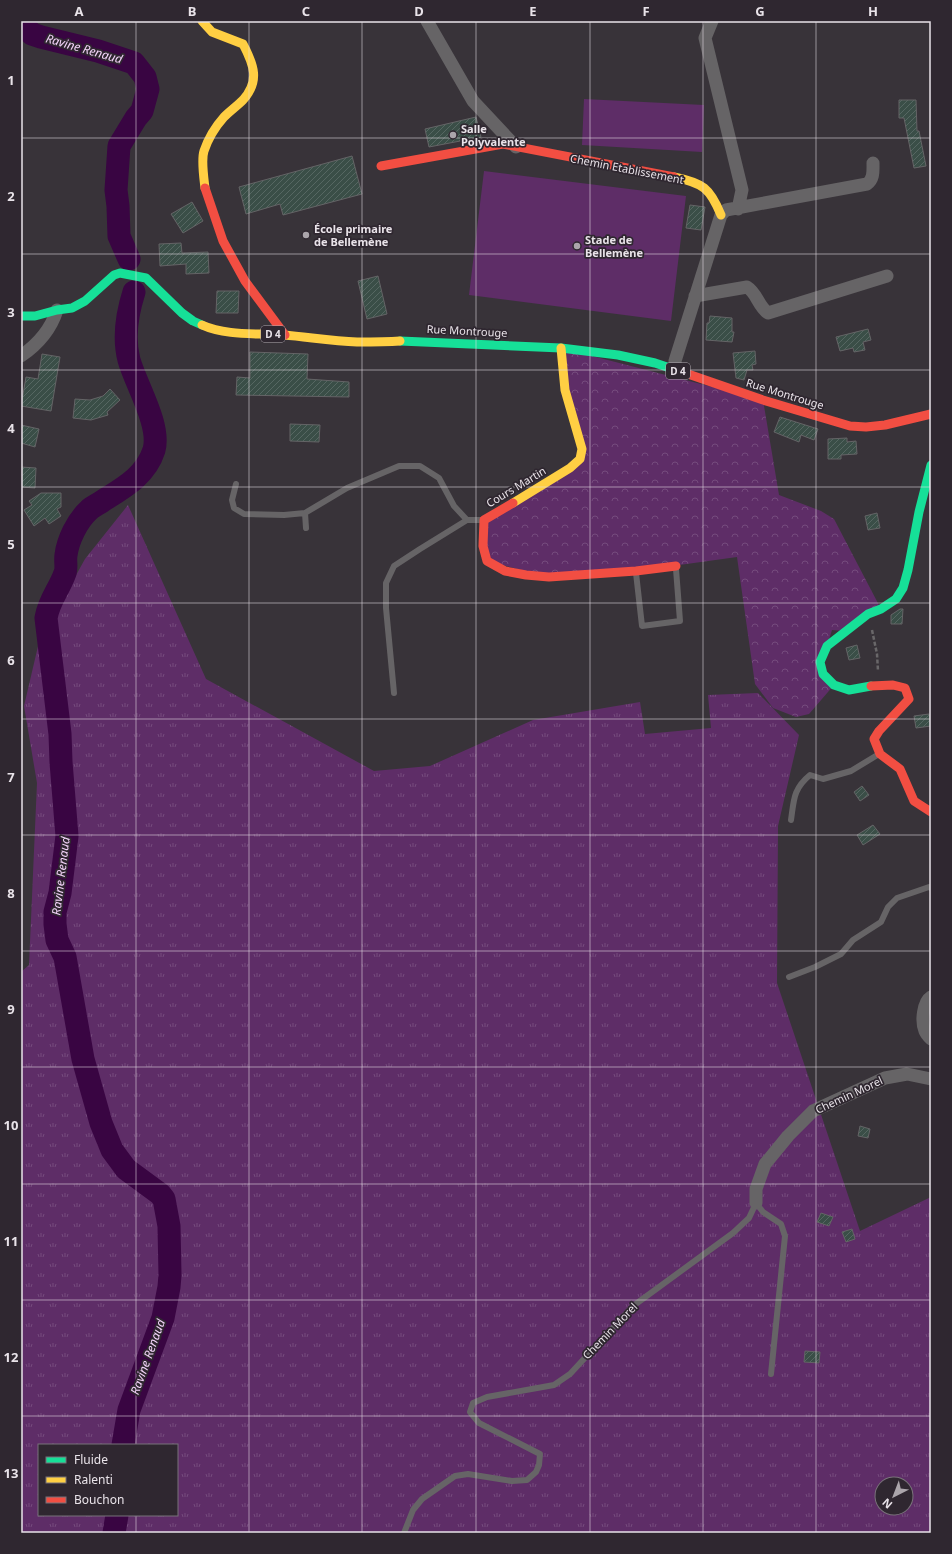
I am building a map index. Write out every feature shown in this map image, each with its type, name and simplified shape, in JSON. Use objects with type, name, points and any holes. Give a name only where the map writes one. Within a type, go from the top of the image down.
[{"type":"street","points":[[202,21],[212,32],[243,44],[251,59],[254,73],[252,89],[242,102],[224,117],[209,139],[203,153],[205,190],[224,241],[245,281],[285,335]]},
{"type":"street","points":[[427,21],[473,101],[516,147]]},
{"type":"street","points":[[712,21],[704,38],[742,190],[738,208]]},
{"type":"street","name":"Chemin Etablissement","points":[[381,166],[503,144],[688,180],[702,185],[712,194],[721,215]]},
{"type":"street","points":[[676,370],[675,361],[721,215],[726,210],[867,184],[870,182],[873,175],[873,163]]},
{"type":"street","name":"Rue Montrouge","points":[[21,316],[35,316],[57,310],[72,308],[85,301],[114,275],[120,273],[146,278],[182,313],[193,321],[209,328],[237,332],[358,342],[418,341],[561,348],[618,355],[655,363],[763,400],[850,426],[866,427],[884,425],[931,414]]},
{"type":"street","points":[[695,296],[747,286],[754,291],[762,309],[768,313],[887,276]]},
{"type":"street","points":[[21,356],[32,349],[53,321],[57,310]]},
{"type":"street","name":"Cours Martin","points":[[561,348],[565,390],[582,449],[580,459],[570,468],[484,520],[483,546],[487,562],[505,571],[549,577],[636,572],[676,566]]},
{"type":"street","points":[[931,466],[919,512],[903,588],[896,600],[881,609],[868,614],[827,646],[820,662],[823,674],[834,685],[850,690],[893,684],[905,688],[909,699],[879,731],[874,739],[880,754],[900,769],[914,801],[931,812]]},
{"type":"street","points":[[931,996],[928,999],[922,1021],[925,1032],[931,1039]]},
{"type":"street","name":"Chemin Morel","points":[[756,1203],[756,1189],[765,1164],[788,1136],[812,1111],[884,1078],[907,1074],[931,1080]]},
{"type":"lane","points":[[236,484],[232,500],[234,508],[244,514],[284,515],[305,513],[347,488],[400,466],[420,466],[439,478],[454,506],[467,520]]},
{"type":"lane","points":[[305,513],[306,528]]},
{"type":"lane","points":[[394,693],[386,608],[386,583],[394,566],[420,548],[467,520],[484,520]]},
{"type":"lane","points":[[636,572],[642,626],[680,621],[676,566]]},
{"type":"lane","points":[[791,820],[796,791],[803,781],[810,775],[824,779],[851,771],[880,754]]},
{"type":"lane","points":[[789,977],[815,968],[841,954],[853,940],[880,922],[888,906],[897,898],[929,887],[931,888]]},
{"type":"lane","points":[[756,1203],[762,1212],[781,1224],[785,1236],[771,1374]]},
{"type":"lane","name":"Chemin Morel","points":[[404,1533],[413,1510],[422,1499],[455,1476],[468,1474],[512,1481],[527,1480],[536,1472],[539,1465],[540,1454],[479,1423],[470,1412],[473,1403],[487,1397],[554,1385],[570,1374],[633,1306],[733,1233],[749,1218],[756,1203]]},
{"type":"path","points":[[868,614],[877,654],[879,685]]},
{"type":"green space","points":[[584,99],[704,105],[702,152],[582,145]]},
{"type":"green space","name":"Stade de Bellemène","points":[[484,171],[686,196],[671,321],[469,295]]},
{"type":"green space","points":[[561,348],[763,400],[779,495],[821,511],[834,519],[881,609],[844,631],[832,630],[820,662],[834,685],[809,714],[796,717],[773,708],[755,684],[737,557],[636,571],[549,577],[487,561],[484,520],[580,459]]},
{"type":"green space","points":[[128,505],[206,679],[374,771],[430,766],[533,720],[640,702],[645,734],[711,728],[708,695],[758,693],[799,735],[778,826],[777,983],[860,1231],[931,1197],[931,1533],[21,1533],[21,972],[29,965],[37,783],[24,706],[39,642],[85,559]]},
{"type":"building","points":[[899,100],[916,100],[917,131],[919,131],[926,166],[914,168],[904,118],[899,118]]},
{"type":"building","name":"Salle Polyvalente","points":[[476,117],[481,137],[429,147],[425,129]]},
{"type":"building","points":[[352,156],[362,194],[283,215],[280,204],[246,214],[239,187]]},
{"type":"building","points":[[192,202],[203,221],[183,233],[171,214]]},
{"type":"building","points":[[690,205],[705,207],[701,230],[686,228]]},
{"type":"building","points":[[181,243],[182,253],[208,252],[209,273],[186,274],[186,264],[160,266],[159,244]]},
{"type":"building","points":[[378,276],[387,314],[367,319],[358,281]]},
{"type":"building","points":[[217,291],[239,291],[238,313],[216,313]]},
{"type":"building","points":[[710,316],[732,318],[732,332],[734,332],[732,342],[706,340],[707,323],[709,323]]},
{"type":"building","points":[[868,329],[871,340],[863,342],[865,350],[854,352],[853,348],[840,351],[836,337]]},
{"type":"building","points":[[755,351],[756,364],[752,365],[753,370],[747,370],[744,380],[736,378],[733,353]]},
{"type":"building","points":[[250,352],[308,354],[307,379],[349,382],[349,397],[236,395],[237,377],[250,378]]},
{"type":"building","points":[[42,354],[60,357],[51,411],[21,406],[26,377],[38,379]]},
{"type":"building","points":[[110,389],[120,400],[107,412],[108,415],[91,420],[73,418],[75,399],[90,400],[103,396]]},
{"type":"building","points":[[780,417],[818,429],[814,440],[801,435],[799,442],[774,432]]},
{"type":"building","points":[[290,424],[320,425],[319,442],[290,441]]},
{"type":"building","points":[[21,425],[39,429],[35,447],[21,443]]},
{"type":"building","points":[[847,438],[847,442],[856,441],[857,454],[841,455],[841,459],[828,459],[828,439]]},
{"type":"building","points":[[21,467],[36,468],[35,488],[21,487]]},
{"type":"building","points":[[41,493],[61,493],[61,507],[57,509],[61,516],[49,524],[45,518],[34,526],[24,510],[32,505],[29,501]]},
{"type":"building","points":[[877,513],[880,528],[868,530],[865,516]]},
{"type":"building","points":[[900,609],[903,609],[902,624],[891,624],[891,615]]},
{"type":"building","points":[[857,645],[860,658],[849,660],[846,648]]},
{"type":"building","points":[[929,714],[931,726],[916,728],[914,716]]},
{"type":"building","points":[[862,786],[869,795],[860,801],[854,792]]},
{"type":"building","points":[[873,825],[880,834],[863,845],[857,835]]},
{"type":"building","points":[[860,1126],[870,1129],[868,1138],[858,1136]]},
{"type":"building","points":[[821,1213],[833,1217],[829,1226],[817,1222]]},
{"type":"building","points":[[852,1229],[855,1239],[846,1242],[842,1232]]},
{"type":"building","points":[[805,1351],[820,1352],[819,1363],[804,1362]]},
{"type":"waterway","name":"Ravine Renaud","points":[[21,23],[32,34],[98,51],[134,63],[145,77],[148,89],[142,111],[119,146],[116,190],[119,236],[129,259]]},
{"type":"waterway","name":"Ravine Renaud","points":[[123,1444],[129,1410],[163,1318],[170,1275],[169,1226],[164,1199],[160,1194],[126,1169],[112,1150],[101,1123],[83,1059],[65,957],[57,940],[55,912],[60,893],[67,836],[60,734],[46,618],[49,606],[65,573],[67,549],[77,525],[85,514],[91,509],[134,480],[146,467],[154,450],[155,440],[151,417],[132,370],[127,351],[126,334],[129,309],[134,292]]},
{"type":"waterway","name":"Ravine Renaud","points":[[114,1533],[117,1516]]},
{"type":"traffic: fast","points":[[21,316],[35,316],[57,310],[72,308],[85,301],[114,275],[120,273],[146,278],[182,313],[193,321],[202,325]]},
{"type":"traffic: fast","points":[[400,341],[561,348],[618,355],[655,363],[688,374]]},
{"type":"traffic: fast","points":[[871,686],[849,690],[834,685],[823,674],[820,662],[827,646],[868,614],[881,609],[896,599],[903,588],[919,512],[931,465]]},
{"type":"traffic: slow","points":[[202,21],[212,32],[243,44],[250,59],[254,73],[252,86],[248,93],[243,100],[221,121],[212,133],[206,146],[203,159],[205,188]]},
{"type":"traffic: slow","points":[[674,177],[684,179],[704,188],[713,199],[721,215]]},
{"type":"traffic: slow","points":[[202,325],[221,331],[284,335],[338,341],[400,341]]},
{"type":"traffic: slow","points":[[513,503],[570,468],[580,459],[582,449],[565,390],[561,348]]},
{"type":"traffic: jam","points":[[381,166],[503,144],[674,177]]},
{"type":"traffic: jam","points":[[205,188],[223,241],[245,281],[285,335]]},
{"type":"traffic: jam","points":[[688,374],[763,400],[850,426],[866,427],[885,425],[931,414]]},
{"type":"traffic: jam","points":[[513,503],[484,520],[483,546],[487,561],[505,571],[549,577],[636,571],[676,566]]},
{"type":"traffic: jam","points":[[871,686],[893,685],[905,688],[909,699],[879,731],[874,739],[880,754],[900,769],[914,801],[931,812]]},
{"type":"place","name":"Salle Polyvalente","points":[[453,135]]},
{"type":"place","name":"École primaire de Bellemène","points":[[306,235]]},
{"type":"place","name":"Stade de Bellemène","points":[[577,246]]}]
